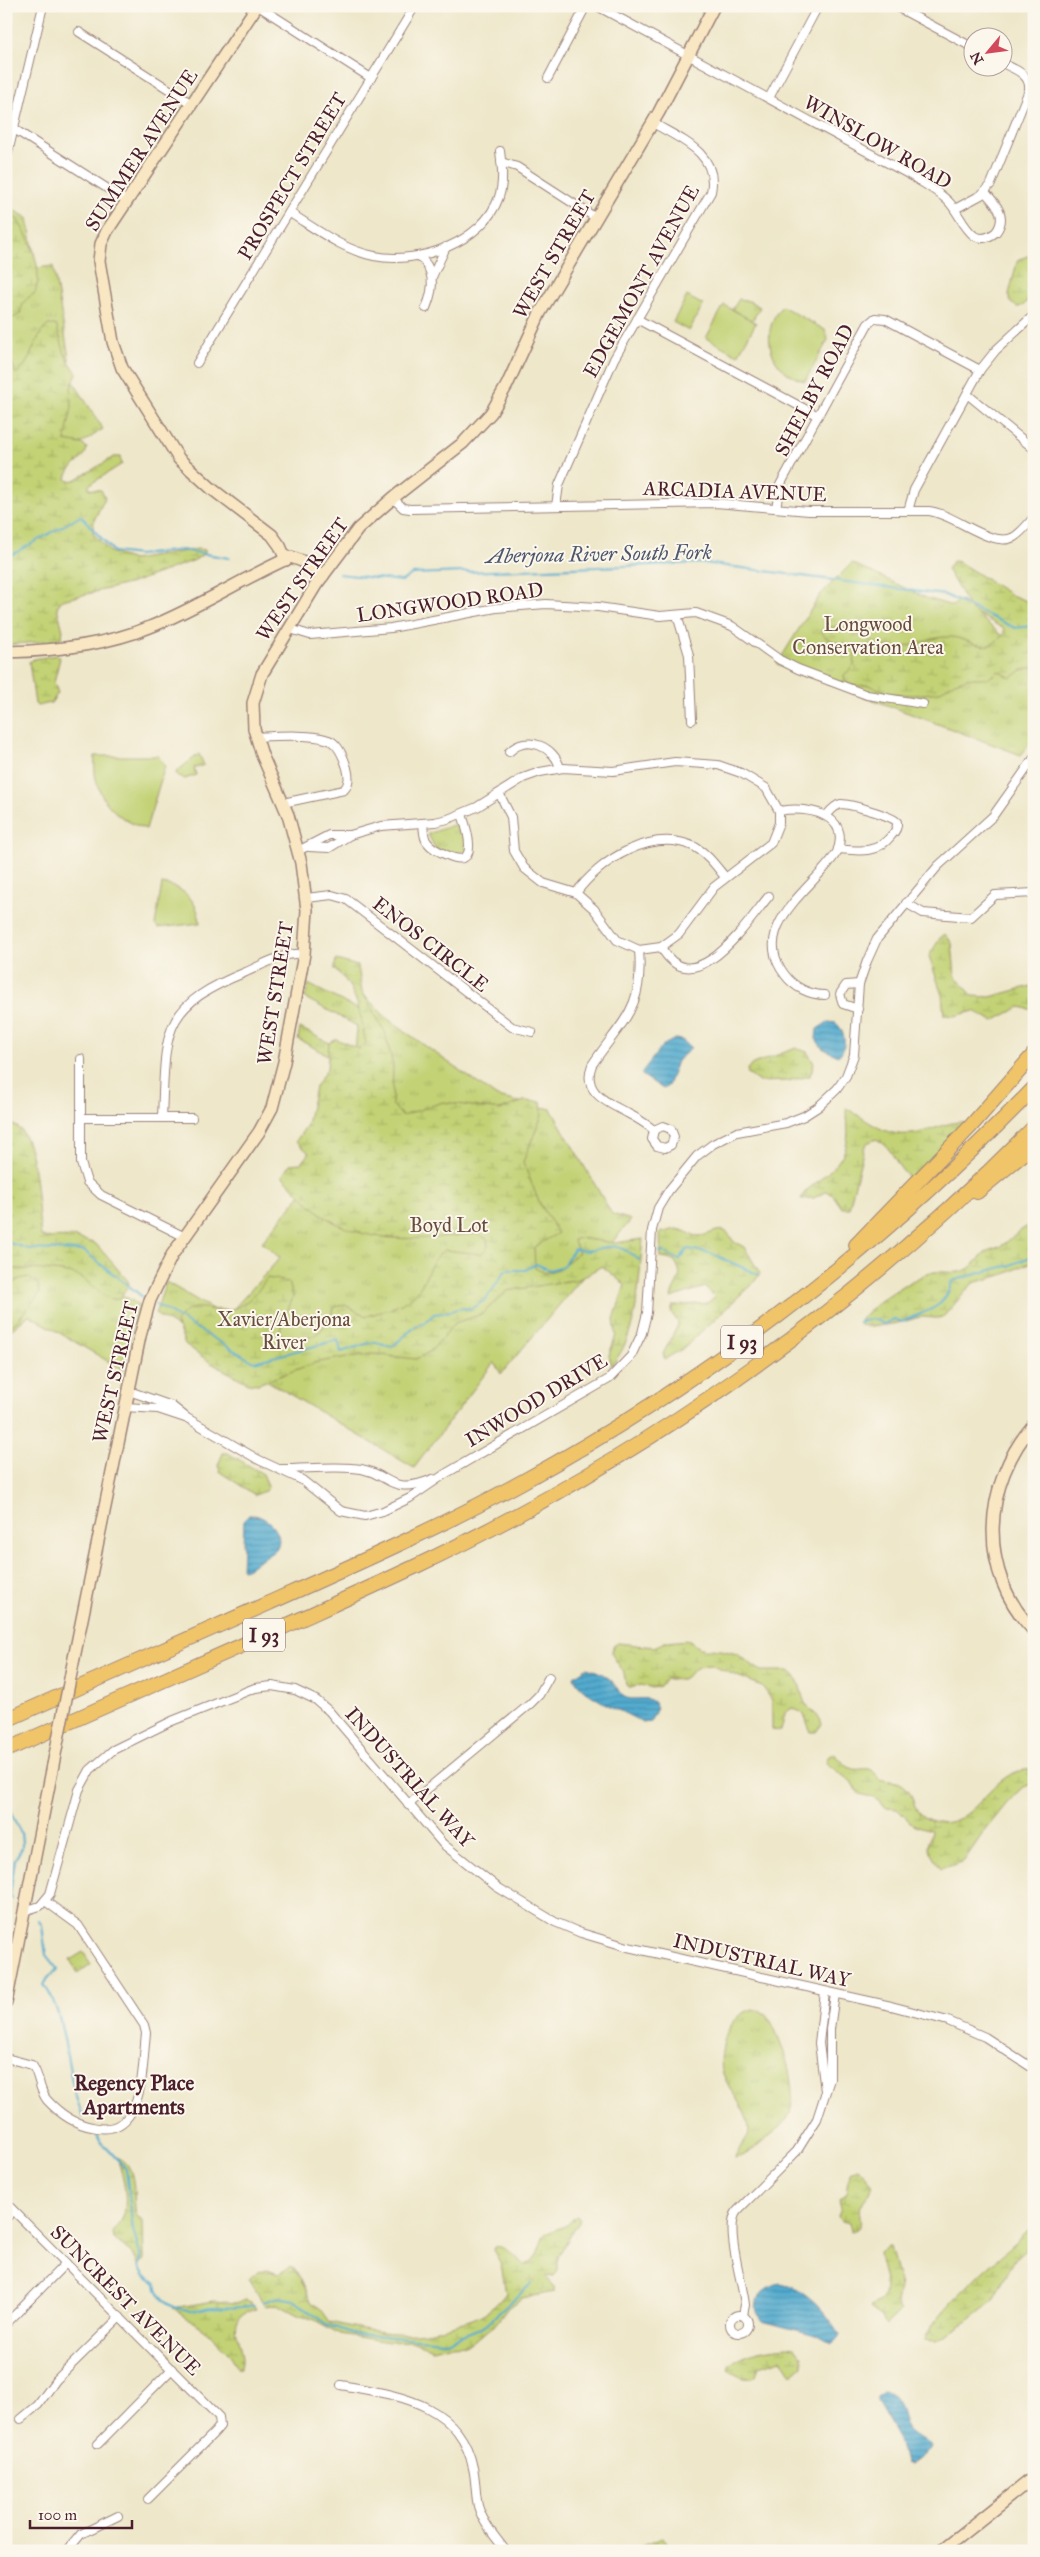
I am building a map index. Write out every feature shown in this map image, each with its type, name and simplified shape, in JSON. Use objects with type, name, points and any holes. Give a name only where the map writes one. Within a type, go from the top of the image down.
[{"type":"highway","points":[[835,1270],[868,1231],[976,1120],[1034,1054]]},
{"type":"highway","name":"I 93","points":[[6,1720],[398,1545],[509,1489],[608,1432],[715,1362],[835,1270],[940,1181],[1034,1088]]},
{"type":"highway","name":"I 93","points":[[6,1750],[401,1574],[563,1490],[663,1429],[765,1359],[850,1293],[939,1218],[1034,1127]]},
{"type":"highway","points":[[939,1218],[990,1183],[1034,1145]]},
{"type":"highway","points":[[6,1759],[46,1733]]},
{"type":"main road","name":"SUMMER AVENUE","points":[[258,6],[107,230],[99,255],[113,342],[118,360],[179,459],[212,489],[272,535],[280,546],[286,560]]},
{"type":"main road","name":"WEST STREET","points":[[6,2003],[125,1407],[150,1300],[159,1278],[183,1236],[259,1132],[272,1108],[282,1068],[304,954],[307,932],[304,849],[256,738],[253,712],[258,683],[265,667],[323,576],[358,529],[393,498],[463,443],[491,413],[507,385],[540,313],[653,123],[690,56],[714,6]]},
{"type":"main road","points":[[6,652],[82,644],[135,632],[172,618],[292,557],[298,558],[323,576]]},
{"type":"main road","points":[[1034,1424],[1015,1448],[1003,1472],[994,1501],[992,1526],[994,1551],[1002,1582],[1014,1605],[1034,1631]]},
{"type":"main road","points":[[941,2551],[1034,2476]]},
{"type":"street","points":[[6,161],[43,6]]},
{"type":"street","points":[[258,6],[371,78]]},
{"type":"street","name":"PROSPECT STREET","points":[[197,363],[415,6]]},
{"type":"street","points":[[548,78],[586,6]]},
{"type":"street","name":"WINSLOW ROAD","points":[[597,6],[891,164],[942,196],[955,209],[966,230],[981,237],[992,234],[1001,224],[1001,215],[998,208],[985,192]]},
{"type":"street","points":[[769,98],[818,6]]},
{"type":"street","points":[[895,6],[962,42]]},
{"type":"street","points":[[79,32],[192,104]]},
{"type":"street","points":[[955,209],[985,192],[994,177],[1030,88],[1024,75],[1012,68]]},
{"type":"street","name":"EDGEMONT AVENUE","points":[[556,506],[559,485],[614,359],[708,198],[712,186],[710,167],[701,153],[653,123]]},
{"type":"street","points":[[14,129],[127,201]]},
{"type":"street","points":[[290,213],[354,250],[388,258],[418,256],[446,247],[475,229],[492,211],[501,191],[500,152]]},
{"type":"street","points":[[501,162],[517,167],[596,218]]},
{"type":"street","points":[[432,277],[446,247]]},
{"type":"street","points":[[418,256],[428,265],[432,277],[432,290],[426,308]]},
{"type":"street","points":[[908,511],[914,490],[980,370],[996,350],[1034,315]]},
{"type":"street","name":"SHELBY ROAD","points":[[776,508],[780,485],[868,324],[875,318],[887,320],[980,370]]},
{"type":"street","points":[[636,319],[818,416]]},
{"type":"street","points":[[967,394],[1034,449]]},
{"type":"street","name":"ARCADIA AVENUE","points":[[393,498],[407,509],[716,503],[824,512],[908,511],[944,514],[991,538],[1002,540],[1017,535],[1034,517]]},
{"type":"street","name":"LONGWOOD ROAD","points":[[290,629],[310,635],[391,628],[496,608],[546,604],[598,607],[642,615],[696,613],[714,618],[737,629],[786,664],[877,698],[923,704]]},
{"type":"street","points":[[677,615],[689,655],[693,706],[692,720]]},
{"type":"street","points":[[256,738],[301,737],[326,740],[335,745],[344,761],[349,780],[344,790],[283,803]]},
{"type":"street","points":[[510,752],[525,744],[541,746],[549,749],[560,768]]},
{"type":"street","name":"INWOOD DRIVE","points":[[129,1391],[166,1403],[187,1418],[258,1460],[314,1487],[341,1511],[359,1516],[368,1516],[389,1509],[416,1495],[445,1474],[603,1383],[621,1368],[636,1348],[644,1327],[648,1304],[652,1230],[665,1196],[697,1156],[718,1140],[743,1131],[794,1120],[808,1114],[825,1102],[840,1084],[853,1059],[859,984],[874,944],[938,866],[993,816],[1034,758]]},
{"type":"street","points":[[304,849],[329,835],[350,834],[381,826],[439,822],[462,814],[499,793],[529,776],[560,768],[613,771],[675,762],[711,763],[741,773],[763,785],[773,797],[779,811],[778,828],[770,843],[725,877],[705,897],[686,927],[661,947],[639,950],[617,940],[594,909],[576,893],[542,883],[524,868],[514,851],[512,817],[499,793]]},
{"type":"street","points":[[826,816],[837,806],[846,804],[890,816],[897,822],[896,830],[891,837],[876,848],[858,851],[838,849]]},
{"type":"street","points":[[779,811],[799,808],[826,816],[838,831],[838,849],[783,915],[774,938],[776,957],[788,979],[803,990],[825,995]]},
{"type":"street","points":[[423,823],[424,837],[430,846],[454,858],[461,858],[467,855],[470,847],[462,814]]},
{"type":"street","points":[[304,849],[327,849],[341,842],[350,834]]},
{"type":"street","points":[[576,893],[592,874],[609,861],[632,849],[657,843],[678,842],[693,846],[709,858],[725,877]]},
{"type":"street","points":[[906,903],[923,913],[968,917],[977,914],[995,895],[1034,893]]},
{"type":"street","name":"ENOS CIRCLE","points":[[306,898],[332,895],[346,899],[512,1027],[532,1032]]},
{"type":"street","points":[[661,947],[669,958],[680,965],[697,966],[710,961],[721,953],[769,896]]},
{"type":"street","points":[[639,950],[640,982],[635,1001],[592,1066],[590,1076],[593,1089],[601,1100],[654,1130]]},
{"type":"street","points":[[162,1118],[167,1039],[186,1005],[199,994],[221,982],[288,955],[304,954]]},
{"type":"street","points":[[858,1009],[843,1004],[840,994],[846,985],[859,984]]},
{"type":"street","points":[[81,1059],[82,1166],[89,1185],[101,1195],[183,1236]]},
{"type":"street","points":[[81,1118],[192,1118]]},
{"type":"street","name":"INWOOD DRIVE","points":[[125,1407],[154,1408],[187,1418]]},
{"type":"street","name":"INWOOD DRIVE","points":[[278,1468],[353,1468],[369,1471],[391,1483],[405,1487],[417,1485],[445,1474]]},
{"type":"street","points":[[408,1806],[539,1696],[549,1677]]},
{"type":"street","name":"INDUSTRIAL WAY","points":[[45,1901],[54,1885],[79,1790],[86,1775],[97,1762],[113,1750],[142,1735],[227,1697],[255,1688],[272,1686],[289,1688],[306,1694],[320,1703],[343,1727],[408,1806],[443,1844],[472,1868],[520,1901],[569,1928],[628,1947],[900,2008],[963,2026],[1005,2048],[1034,2069]]},
{"type":"street","points":[[6,2058],[32,2065],[39,2086],[46,2099],[61,2113],[80,2124],[103,2129],[117,2126],[128,2118],[136,2104],[146,2033],[144,2024],[78,1925],[45,1901],[36,1907],[24,1911]]},
{"type":"street","points":[[825,1992],[820,2043],[825,2091]]},
{"type":"street","points":[[743,2315],[744,2297],[733,2236],[732,2219],[808,2137],[817,2119],[830,2079],[830,2029],[835,1994]]},
{"type":"street","name":"SUNCREST AVENUE","points":[[6,2203],[216,2413],[220,2421],[215,2432],[148,2499]]},
{"type":"street","points":[[6,2218],[14,2210]]},
{"type":"street","points":[[6,2324],[66,2263]]},
{"type":"street","points":[[22,2419],[38,2405],[56,2380],[120,2317]]},
{"type":"street","points":[[98,2444],[172,2370]]},
{"type":"street","points":[[341,2385],[408,2398],[429,2408],[442,2417],[458,2435],[469,2453],[482,2517],[506,2551]]},
{"type":"street","points":[[67,2551],[81,2534],[118,2516]]},
{"type":"green space","points":[[6,206],[28,218],[36,268],[53,266],[73,381],[103,429],[56,461],[6,532]]},
{"type":"green space","points":[[15,217],[30,243],[37,263],[38,273],[35,293],[24,302],[20,314],[13,318],[6,317],[6,223]]},
{"type":"green space","points":[[1034,254],[1034,276],[1031,294],[1028,301],[1017,307],[1010,302],[1009,294],[1017,262],[1019,259]]},
{"type":"green space","points":[[687,296],[703,305],[689,331],[673,322]]},
{"type":"green space","points":[[739,299],[749,301],[760,307],[752,321],[732,310]]},
{"type":"green space","points":[[724,305],[756,323],[738,355],[706,338]]},
{"type":"green space","points":[[782,306],[825,330],[828,340],[805,381],[793,377],[783,370],[771,350],[771,328],[775,316]]},
{"type":"green space","points":[[48,325],[56,325],[66,357],[77,373],[71,388],[72,407],[65,441],[82,444],[87,448],[83,457],[69,471],[66,479],[69,481],[75,480],[114,457],[120,457],[122,464],[89,485],[89,489],[101,490],[105,498],[94,520],[93,533],[110,552],[133,560],[198,549],[205,550],[205,553],[195,560],[132,583],[62,600],[57,607],[63,631],[60,640],[6,645],[6,347],[16,374],[26,364],[39,337]]},
{"type":"green space","points":[[953,561],[959,562],[1011,595],[1034,604],[1034,667],[1022,670],[1011,678],[999,671],[989,678],[967,678],[955,682],[939,692],[914,695],[890,694],[869,685],[856,686],[845,682],[844,675],[854,666],[855,650],[826,638],[821,631],[825,628],[836,627],[853,630],[880,645],[896,648],[941,637],[957,638],[984,646],[997,641],[1004,633],[1004,629],[971,610],[947,569]]},
{"type":"green space","name":"Longwood Conservation Area","points":[[852,563],[926,598],[952,606],[961,600],[1034,664],[1034,739],[1021,755],[777,664],[820,595]]},
{"type":"green space","points":[[56,655],[60,658],[54,682],[58,693],[51,703],[37,706],[35,704],[29,662],[34,659]]},
{"type":"green space","points":[[199,754],[204,765],[194,768],[196,775],[185,779],[177,775],[176,772]]},
{"type":"green space","points":[[95,756],[158,756],[165,766],[146,829],[123,818],[106,802],[96,781]]},
{"type":"green space","points":[[459,823],[465,838],[466,851],[461,857],[435,848],[428,834]]},
{"type":"green space","points":[[162,884],[177,888],[188,896],[196,908],[200,923],[158,928],[155,925]]},
{"type":"green space","points":[[945,934],[952,943],[955,976],[973,996],[990,997],[1031,986],[1034,987],[1034,1010],[1020,1007],[993,1021],[974,1011],[955,1016],[944,1015],[942,995],[929,956],[940,938]]},
{"type":"green space","points":[[336,960],[358,966],[362,992],[385,1032],[393,1066],[392,1104],[402,1116],[443,1102],[500,1110],[524,1101],[541,1102],[542,1115],[523,1162],[539,1202],[558,1233],[534,1247],[535,1268],[545,1273],[559,1269],[579,1252],[573,1240],[579,1238],[614,1243],[643,1239],[633,1322],[628,1338],[611,1366],[609,1355],[616,1335],[614,1319],[625,1285],[602,1266],[579,1279],[507,1291],[482,1314],[455,1323],[431,1351],[416,1359],[372,1354],[341,1358],[314,1363],[258,1384],[248,1383],[211,1363],[185,1344],[176,1323],[186,1311],[198,1308],[225,1310],[238,1307],[255,1294],[267,1278],[289,1282],[293,1297],[279,1333],[294,1339],[300,1339],[311,1337],[322,1329],[335,1307],[345,1305],[366,1316],[404,1303],[416,1293],[433,1263],[444,1250],[481,1254],[488,1247],[487,1239],[477,1234],[420,1238],[381,1237],[344,1227],[321,1214],[282,1176],[290,1164],[301,1163],[309,1153],[296,1141],[307,1125],[315,1087],[327,1069],[329,1043],[336,1039],[359,1049],[366,1044],[357,1003],[348,984],[334,969]]},
{"type":"green space","name":"Boyd Lot","points":[[308,984],[359,1010],[363,994],[389,1020],[497,1097],[551,1109],[612,1214],[631,1220],[501,1374],[494,1362],[414,1468],[155,1314],[166,1282],[226,1317],[280,1258],[262,1242],[301,1194],[353,1069],[298,1039],[300,1028],[355,1056],[357,1026],[305,998]]},
{"type":"green space","points":[[796,1048],[807,1052],[814,1063],[810,1076],[787,1081],[759,1082],[748,1074],[747,1069],[753,1064]]},
{"type":"green space","points":[[846,1108],[883,1130],[892,1133],[913,1134],[964,1122],[927,1163],[910,1177],[901,1169],[891,1152],[882,1143],[876,1139],[867,1143],[864,1148],[849,1208],[842,1208],[833,1195],[827,1191],[814,1198],[801,1199],[805,1192],[835,1165],[845,1150],[848,1132]]},
{"type":"green space","points":[[6,1121],[20,1129],[26,1138],[30,1150],[41,1236],[46,1238],[74,1237],[96,1244],[128,1281],[129,1285],[119,1299],[113,1299],[102,1294],[76,1275],[30,1269],[6,1270]]},
{"type":"green space","points":[[1034,1224],[1034,1261],[1005,1274],[973,1283],[943,1317],[919,1317],[879,1326],[859,1324],[863,1317],[880,1301],[916,1279],[934,1272],[964,1271],[973,1266],[985,1253],[999,1247],[1024,1228]]},
{"type":"green space","points":[[676,1229],[699,1236],[716,1231],[727,1232],[734,1242],[744,1247],[760,1273],[755,1281],[684,1348],[665,1359],[663,1354],[678,1325],[671,1312],[673,1306],[707,1303],[715,1297],[705,1287],[671,1298],[680,1276],[678,1266],[674,1260],[661,1258],[660,1233]]},
{"type":"green space","points":[[6,1239],[65,1263],[138,1304],[123,1370],[29,1315],[6,1334]]},
{"type":"green space","points":[[29,1277],[38,1284],[40,1293],[15,1323],[6,1328],[6,1288],[19,1279]]},
{"type":"green space","points":[[223,1453],[228,1453],[263,1474],[268,1486],[267,1490],[255,1495],[220,1472],[218,1465]]},
{"type":"green space","points":[[688,1640],[699,1648],[737,1654],[761,1671],[789,1671],[797,1679],[807,1706],[820,1718],[822,1724],[816,1732],[811,1732],[803,1713],[792,1708],[785,1713],[781,1731],[772,1730],[772,1700],[762,1686],[710,1665],[698,1667],[683,1679],[666,1679],[660,1686],[652,1688],[641,1685],[630,1688],[626,1685],[624,1673],[611,1653],[613,1646],[618,1643],[654,1647],[665,1642]]},
{"type":"green space","points":[[833,1753],[850,1768],[871,1770],[881,1779],[898,1782],[903,1785],[908,1789],[920,1814],[933,1821],[948,1822],[961,1818],[1006,1777],[1019,1771],[1034,1770],[1034,1783],[1024,1787],[1007,1803],[964,1861],[941,1869],[928,1848],[931,1830],[912,1824],[897,1809],[887,1808],[873,1797],[859,1794],[853,1783],[826,1763],[828,1757]]},
{"type":"green space","points":[[83,1952],[91,1964],[78,1973],[70,1960]]},
{"type":"green space","points":[[753,2009],[767,2014],[778,2036],[790,2075],[792,2101],[788,2117],[777,2130],[752,2150],[735,2158],[748,2137],[748,2121],[727,2083],[721,2062],[728,2030],[736,2018]]},
{"type":"green space","points":[[116,2157],[123,2160],[131,2173],[136,2215],[143,2221],[144,2259],[139,2266],[133,2254],[114,2239],[112,2233],[122,2219],[125,2210],[123,2178]]},
{"type":"green space","points":[[856,2169],[864,2173],[873,2185],[870,2193],[860,2205],[859,2228],[851,2232],[849,2223],[842,2221],[838,2216],[841,2207],[839,2200],[846,2194],[849,2173]]},
{"type":"green space","points":[[576,2216],[579,2217],[579,2222],[558,2256],[558,2271],[554,2276],[546,2277],[554,2286],[554,2292],[522,2298],[507,2309],[494,2326],[468,2344],[449,2345],[433,2349],[410,2341],[389,2342],[340,2334],[313,2319],[300,2316],[277,2304],[265,2306],[249,2279],[258,2271],[268,2270],[278,2274],[292,2266],[301,2279],[312,2303],[321,2309],[330,2322],[396,2333],[437,2330],[482,2315],[506,2293],[501,2264],[493,2250],[494,2247],[507,2250],[525,2265],[536,2257],[545,2234],[567,2225]]},
{"type":"green space","points":[[1034,2224],[1034,2242],[1015,2259],[992,2302],[964,2324],[936,2341],[925,2340],[931,2327],[957,2297]]},
{"type":"green space","points":[[888,2246],[890,2247],[900,2283],[896,2303],[901,2311],[886,2326],[882,2317],[870,2308],[881,2300],[884,2293],[885,2282],[879,2254]]},
{"type":"green space","points":[[245,2300],[251,2302],[256,2309],[245,2313],[238,2319],[236,2326],[242,2361],[240,2368],[206,2331],[173,2308],[214,2301],[236,2303]]},
{"type":"green space","points":[[788,2347],[794,2348],[802,2355],[802,2366],[794,2373],[790,2373],[781,2359],[759,2366],[756,2376],[752,2378],[741,2377],[728,2369],[730,2363],[750,2353]]},
{"type":"green space","points":[[662,2537],[667,2544],[666,2551],[637,2551],[643,2545]]},
{"type":"water","points":[[828,1022],[836,1023],[842,1030],[844,1044],[838,1056],[822,1048],[816,1039],[817,1029]]},
{"type":"water","points":[[675,1039],[682,1040],[691,1048],[677,1061],[668,1086],[663,1089],[642,1075],[642,1072],[662,1046]]},
{"type":"water","points":[[249,1515],[261,1517],[272,1525],[279,1537],[279,1543],[272,1552],[242,1570],[244,1520]]},
{"type":"water","points":[[586,1668],[606,1676],[622,1695],[627,1698],[651,1700],[657,1708],[650,1722],[643,1723],[593,1697],[584,1690],[577,1683],[574,1676]]},
{"type":"water","points":[[779,2284],[798,2290],[815,2302],[840,2335],[838,2339],[831,2343],[816,2335],[762,2321],[756,2309],[759,2298],[766,2290]]},
{"type":"water","points":[[883,2392],[889,2393],[897,2400],[906,2426],[930,2447],[929,2450],[910,2465],[905,2463],[899,2439],[877,2401],[877,2397]]},
{"type":"waterway","name":"Aberjona River South Fork","points":[[6,558],[81,516],[114,552],[139,555],[182,550],[229,558]]},
{"type":"waterway","name":"Aberjona River South Fork","points":[[339,574],[402,581],[412,574],[704,563],[945,595],[1015,628],[1034,626]]},
{"type":"waterway","points":[[6,1242],[29,1249],[84,1251],[144,1298]]},
{"type":"waterway","points":[[155,1304],[254,1362],[338,1340],[341,1352],[372,1342],[392,1347],[417,1325],[424,1324],[434,1314],[465,1308],[471,1309],[486,1299],[506,1270],[525,1270],[536,1264],[550,1270],[563,1266],[574,1249],[584,1251],[612,1246],[628,1252],[639,1260]]},
{"type":"waterway","points":[[660,1252],[663,1251],[679,1260],[688,1249],[710,1253],[757,1274]]},
{"type":"waterway","points":[[859,1322],[873,1319],[884,1324],[894,1319],[902,1322],[939,1304],[949,1291],[952,1281],[1010,1265],[1034,1256]]},
{"type":"waterway","points":[[6,1796],[12,1816],[21,1833],[22,1842],[22,1848],[15,1859],[10,1894],[12,1899]]},
{"type":"waterway","points":[[39,1921],[42,1926],[46,1955],[58,1970],[48,1978],[44,1985],[52,1998],[58,2014],[72,2083],[83,2116]]},
{"type":"waterway","points":[[96,2136],[126,2169],[133,2230],[141,2258],[139,2266],[144,2275],[156,2283],[163,2300],[179,2309],[191,2311],[211,2307],[234,2308],[254,2305]]},
{"type":"waterway","points":[[263,2302],[278,2297],[294,2300],[326,2324],[354,2334],[446,2341],[483,2327],[531,2284]]},
{"type":"district","name":"Regency Place Apartments","points":[[134,2095]]},
{"type":"park label","name":"Xavier/Aberjona River","points":[[284,1330]]}]
